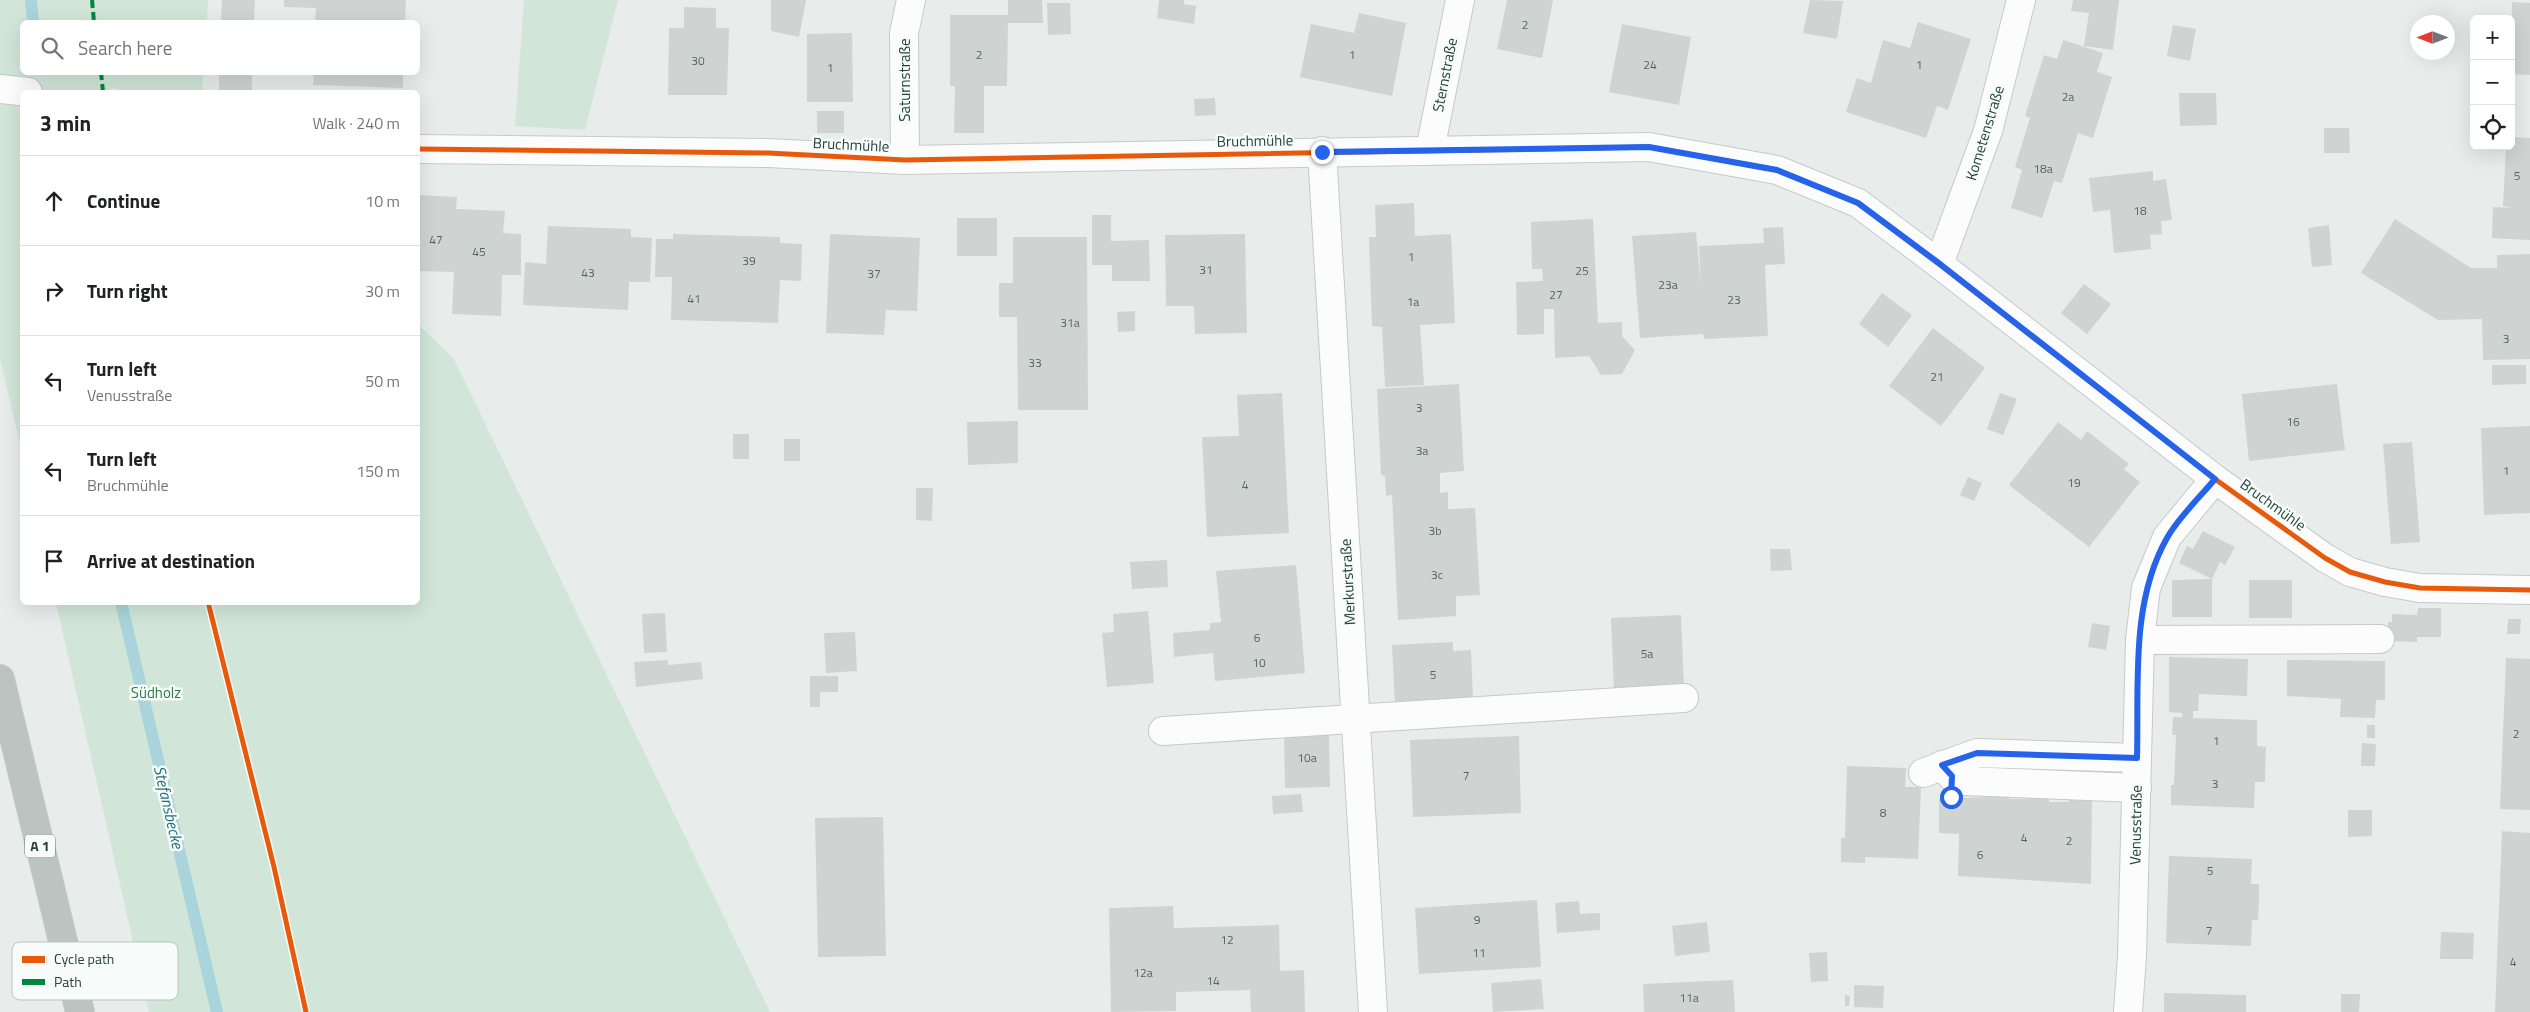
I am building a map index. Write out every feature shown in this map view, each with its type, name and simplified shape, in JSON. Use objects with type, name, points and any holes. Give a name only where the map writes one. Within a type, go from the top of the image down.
[{"type":"highway","name":"A 1","points":[[0,679],[63,942]]},
{"type":"street","name":"Saturnstraße","points":[[905,160],[904,33],[911,0]]},
{"type":"street","name":"Sternstraße","points":[[1430,150],[1460,0]]},
{"type":"street","name":"Kometenstraße","points":[[1940,264],[1988,131],[2021,0]]},
{"type":"street","points":[[0,89],[20,91]]},
{"type":"street","name":"Bruchmühle","points":[[420,149],[768,153],[905,160],[1649,147],[1777,170],[1858,203],[1940,264],[2215,479],[2325,558],[2350,572],[2385,582],[2420,588],[2530,590]]},
{"type":"street","name":"Merkurstraße","points":[[1322,152],[1373,1012]]},
{"type":"street","name":"Venusstraße","points":[[2128,1012],[2132,956],[2140,640],[2146,588],[2167,537],[2215,479]]},
{"type":"street","points":[[2140,640],[2380,639]]},
{"type":"street","points":[[1163,731],[1684,698]]},
{"type":"street","points":[[2137,758],[1977,753],[1942,778],[1964,781],[2137,788]]},
{"type":"green space","points":[[0,0],[208,0],[207,20],[20,20],[20,75],[203,75],[202,90],[122,90],[111,88],[111,90],[20,90],[20,444],[0,359]]},
{"type":"green space","points":[[524,0],[618,0],[585,130],[515,126]]},
{"type":"green space","name":"Südholz","points":[[420,326],[454,359],[770,1012],[149,1012],[146,1000],[178,1000],[178,942],[133,942],[56,605],[420,605]]},
{"type":"building","points":[[222,0],[255,0],[254,20],[221,20]]},
{"type":"building","points":[[284,0],[406,0],[405,20],[315,20],[316,8],[284,7]]},
{"type":"building","points":[[771,0],[806,0],[799,37],[771,31]]},
{"type":"building","points":[[1008,0],[1042,0],[1043,23],[1008,23],[1007,86],[984,86],[984,133],[954,133],[955,86],[950,86],[950,15],[1008,15]]},
{"type":"building","points":[[1159,0],[1184,0],[1184,4],[1196,6],[1194,24],[1157,18]]},
{"type":"building","points":[[1507,0],[1553,0],[1542,58],[1497,49]]},
{"type":"building","points":[[1810,0],[1843,1],[1837,39],[1803,33]]},
{"type":"building","points":[[2073,0],[2119,0],[2113,50],[2084,46],[2089,13],[2071,11]]},
{"type":"building","points":[[2512,2],[2530,3],[2530,75],[2515,74],[2515,15],[2512,15]]},
{"type":"building","points":[[1047,3],[1070,3],[1071,34],[1048,35]]},
{"type":"building","points":[[684,7],[716,8],[716,28],[729,28],[727,95],[668,95],[669,28],[684,28]]},
{"type":"building","points":[[1359,13],[1406,23],[1392,96],[1300,77],[1311,24],[1354,33]]},
{"type":"building","points":[[1918,22],[1971,39],[1948,110],[1937,106],[1926,138],[1846,112],[1857,78],[1871,83],[1883,40],[1910,48]]},
{"type":"building","points":[[1622,24],[1691,37],[1679,105],[1609,92]]},
{"type":"building","points":[[2173,25],[2196,29],[2190,61],[2167,56]]},
{"type":"building","points":[[852,33],[853,102],[807,102],[807,34]]},
{"type":"building","points":[[2063,40],[2103,53],[2097,72],[2112,77],[2093,138],[2078,133],[2062,183],[2054,181],[2042,218],[2011,208],[2022,170],[2015,167],[2030,118],[2025,116],[2044,55],[2057,59]]},
{"type":"building","points":[[219,75],[252,75],[252,90],[219,90]]},
{"type":"building","points":[[314,75],[403,75],[403,88],[313,85]]},
{"type":"building","points":[[2179,93],[2216,93],[2217,125],[2180,126]]},
{"type":"building","points":[[1215,98],[1216,115],[1195,116],[1194,99]]},
{"type":"building","points":[[817,111],[844,111],[844,133],[817,133]]},
{"type":"building","points":[[2324,128],[2349,128],[2350,153],[2324,153]]},
{"type":"building","points":[[2515,137],[2530,138],[2530,240],[2492,238],[2493,207],[2512,208],[2503,206],[2506,150],[2515,150]]},
{"type":"building","points":[[2153,171],[2153,181],[2166,179],[2172,220],[2161,221],[2162,234],[2150,235],[2151,249],[2114,253],[2110,210],[2093,212],[2089,178]]},
{"type":"building","points":[[420,195],[457,197],[456,209],[505,211],[503,233],[521,234],[521,275],[502,275],[501,316],[452,314],[454,272],[420,271]]},
{"type":"building","points":[[1414,203],[1415,236],[1451,234],[1455,323],[1420,325],[1424,385],[1385,387],[1382,327],[1372,326],[1369,237],[1376,237],[1375,205]]},
{"type":"building","points":[[1092,215],[1111,215],[1111,241],[1149,240],[1150,281],[1112,281],[1112,265],[1092,265]]},
{"type":"building","points":[[957,218],[997,218],[997,256],[957,256]]},
{"type":"building","points":[[1593,219],[1598,323],[1622,322],[1622,336],[1635,350],[1622,374],[1601,375],[1589,356],[1555,358],[1554,309],[1544,309],[1544,334],[1517,335],[1516,282],[1543,281],[1542,269],[1532,269],[1531,222]]},
{"type":"building","points":[[2395,219],[2471,268],[2497,268],[2497,255],[2530,254],[2530,359],[2483,360],[2482,319],[2438,320],[2361,273]]},
{"type":"building","points":[[2329,225],[2332,265],[2312,267],[2308,228]]},
{"type":"building","points":[[548,226],[631,229],[631,237],[652,238],[650,282],[629,282],[628,310],[523,305],[525,262],[546,264]]},
{"type":"building","points":[[1783,227],[1785,264],[1765,265],[1768,336],[1704,339],[1703,334],[1640,338],[1632,236],[1696,232],[1701,286],[1699,246],[1764,243],[1763,228]]},
{"type":"building","points":[[673,234],[780,237],[780,243],[802,244],[801,281],[780,280],[778,323],[671,320],[672,277],[655,277],[656,239],[673,239]]},
{"type":"building","points":[[830,234],[920,238],[917,311],[886,310],[884,335],[826,333]]},
{"type":"building","points":[[1245,234],[1247,333],[1195,334],[1194,306],[1166,306],[1165,235]]},
{"type":"building","points":[[1013,237],[1087,237],[1088,410],[1018,410],[1017,317],[999,317],[999,283],[1013,283]]},
{"type":"building","points":[[2084,284],[2111,304],[2087,334],[2061,313]]},
{"type":"building","points":[[1882,293],[1912,315],[1888,347],[1859,324]]},
{"type":"building","points":[[1135,311],[1135,331],[1118,332],[1117,312]]},
{"type":"building","points":[[1933,328],[1985,368],[1941,426],[1889,386]]},
{"type":"building","points":[[2492,365],[2526,365],[2526,384],[2492,385]]},
{"type":"building","points":[[1459,384],[1464,471],[1440,473],[1440,493],[1448,492],[1448,509],[1475,508],[1480,595],[1456,596],[1456,616],[1398,620],[1392,495],[1386,496],[1385,476],[1381,475],[1377,389]]},
{"type":"building","points":[[2337,384],[2345,450],[2249,461],[2242,394]]},
{"type":"building","points":[[1282,393],[1289,533],[1207,537],[1202,437],[1239,436],[1237,395]]},
{"type":"building","points":[[2000,393],[2017,399],[2003,435],[1987,429]]},
{"type":"building","points":[[1018,421],[1018,463],[968,465],[967,422]]},
{"type":"building","points":[[2058,422],[2081,440],[2087,431],[2129,464],[2124,469],[2140,482],[2089,547],[2009,485]]},
{"type":"building","points":[[2530,426],[2530,513],[2484,515],[2481,428]]},
{"type":"building","points":[[733,434],[749,434],[749,459],[733,459]]},
{"type":"building","points":[[784,439],[800,439],[800,461],[784,461]]},
{"type":"building","points":[[2412,442],[2420,542],[2391,544],[2383,444]]},
{"type":"building","points":[[1968,477],[1982,483],[1974,501],[1960,495]]},
{"type":"building","points":[[916,488],[933,488],[932,521],[916,520]]},
{"type":"building","points":[[2203,531],[2235,547],[2225,565],[2220,562],[2212,579],[2179,563],[2187,546],[2193,549]]},
{"type":"building","points":[[1770,549],[1790,549],[1792,570],[1771,571]]},
{"type":"building","points":[[1167,560],[1168,587],[1132,589],[1130,562]]},
{"type":"building","points":[[1296,565],[1305,673],[1215,681],[1213,653],[1174,657],[1173,633],[1210,630],[1210,623],[1221,622],[1216,571]]},
{"type":"building","points":[[2212,579],[2212,617],[2172,617],[2172,580]]},
{"type":"building","points":[[2249,580],[2292,580],[2292,618],[2249,618]]},
{"type":"building","points":[[2418,608],[2441,608],[2441,637],[2417,637],[2417,642],[2391,641],[2391,628],[2388,628],[2388,622],[2392,622],[2392,614],[2417,615]]},
{"type":"building","points":[[1148,611],[1154,683],[1107,687],[1102,633],[1114,632],[1113,614]]},
{"type":"building","points":[[665,613],[667,652],[644,653],[642,614]]},
{"type":"building","points":[[1681,615],[1684,689],[1614,693],[1611,618]]},
{"type":"building","points":[[2508,619],[2521,619],[2520,634],[2507,634]]},
{"type":"building","points":[[2092,623],[2110,626],[2106,650],[2088,647]]},
{"type":"building","points":[[855,632],[857,671],[826,673],[824,633]]},
{"type":"building","points":[[1453,642],[1453,651],[1471,650],[1473,699],[1395,704],[1392,645]]},
{"type":"building","points":[[2169,657],[2248,659],[2247,696],[2199,694],[2198,711],[2193,711],[2193,718],[2257,720],[2257,746],[2266,747],[2265,782],[2255,782],[2254,808],[2171,805],[2171,785],[2174,785],[2176,735],[2172,735],[2173,717],[2182,717],[2182,713],[2169,712]]},
{"type":"building","points":[[2506,658],[2530,659],[2530,810],[2500,809]]},
{"type":"building","points":[[668,660],[668,665],[701,662],[703,679],[636,687],[634,662]]},
{"type":"building","points":[[2287,660],[2385,661],[2385,700],[2376,700],[2375,718],[2340,717],[2341,699],[2287,696]]},
{"type":"building","points":[[810,676],[838,676],[838,692],[820,692],[820,707],[810,707]]},
{"type":"building","points":[[2367,725],[2375,725],[2375,738],[2367,738]]},
{"type":"building","points":[[1329,728],[1330,787],[1285,788],[1284,729]]},
{"type":"building","points":[[1519,736],[1521,813],[1413,817],[1410,740]]},
{"type":"building","points":[[2362,743],[2376,744],[2375,766],[2361,766]]},
{"type":"building","points":[[1847,766],[1906,768],[1905,787],[1921,787],[1918,859],[1865,857],[1865,863],[1841,862],[1841,838],[1845,838]]},
{"type":"building","points":[[1986,791],[2009,791],[2009,799],[2028,799],[2028,795],[2049,795],[2049,802],[2069,802],[2069,798],[2092,798],[2091,884],[1958,876],[1959,834],[1939,833],[1939,799],[1986,797]]},
{"type":"building","points":[[1301,794],[1303,812],[1273,814],[1272,796]]},
{"type":"building","points":[[2348,810],[2372,810],[2372,836],[2348,837]]},
{"type":"building","points":[[883,817],[886,956],[818,957],[815,818]]},
{"type":"building","points":[[2502,831],[2530,833],[2530,1012],[2495,1012]]},
{"type":"building","points":[[2169,856],[2252,859],[2251,884],[2259,884],[2259,902],[2258,920],[2252,920],[2251,946],[2166,943]]},
{"type":"building","points":[[1537,900],[1541,967],[1419,974],[1415,908]]},
{"type":"building","points":[[1579,901],[1580,914],[1600,913],[1600,930],[1557,933],[1555,903]]},
{"type":"building","points":[[1173,906],[1174,928],[1279,925],[1280,971],[1304,970],[1305,1012],[1251,1012],[1250,990],[1176,992],[1176,1011],[1111,1012],[1109,908]]},
{"type":"building","points":[[1707,922],[1710,952],[1675,956],[1672,926]]},
{"type":"building","points":[[2441,932],[2474,933],[2473,959],[2440,959]]},
{"type":"building","points":[[1827,952],[1828,981],[1811,982],[1809,953]]},
{"type":"building","points":[[1541,979],[1544,1009],[1493,1012],[1491,983]]},
{"type":"building","points":[[1733,980],[1735,1012],[1644,1012],[1643,984]]},
{"type":"building","points":[[1854,985],[1884,986],[1883,1008],[1854,1007]]},
{"type":"building","points":[[2164,993],[2246,995],[2246,1012],[2164,1012]]},
{"type":"building","points":[[2341,994],[2360,994],[2359,1012],[2341,1012]]},
{"type":"building","points":[[1845,995],[1850,996],[1849,1006],[1845,1006]]},
{"type":"waterway","name":"Stefansbecke","points":[[31,0],[33,20]]},
{"type":"waterway","name":"Stefansbecke","points":[[122,605],[217,1012]]},
{"type":"marked path","points":[[92,0],[94,20]]},
{"type":"marked path","points":[[101,75],[103,90]]},
{"type":"cycle path","points":[[420,149],[768,153],[905,160],[1649,147],[1777,170],[1858,203],[2215,479],[2325,558],[2350,572],[2385,582],[2420,588],[2530,590]]},
{"type":"cycle path","points":[[209,605],[274,867],[306,1012]]},
{"type":"route","points":[[1322,152],[1649,147],[1777,170],[1858,203],[1940,264],[2215,479],[2167,537],[2146,588],[2140,640],[2137,758],[1977,753],[1942,765],[1952,776],[1951,797]]}]
